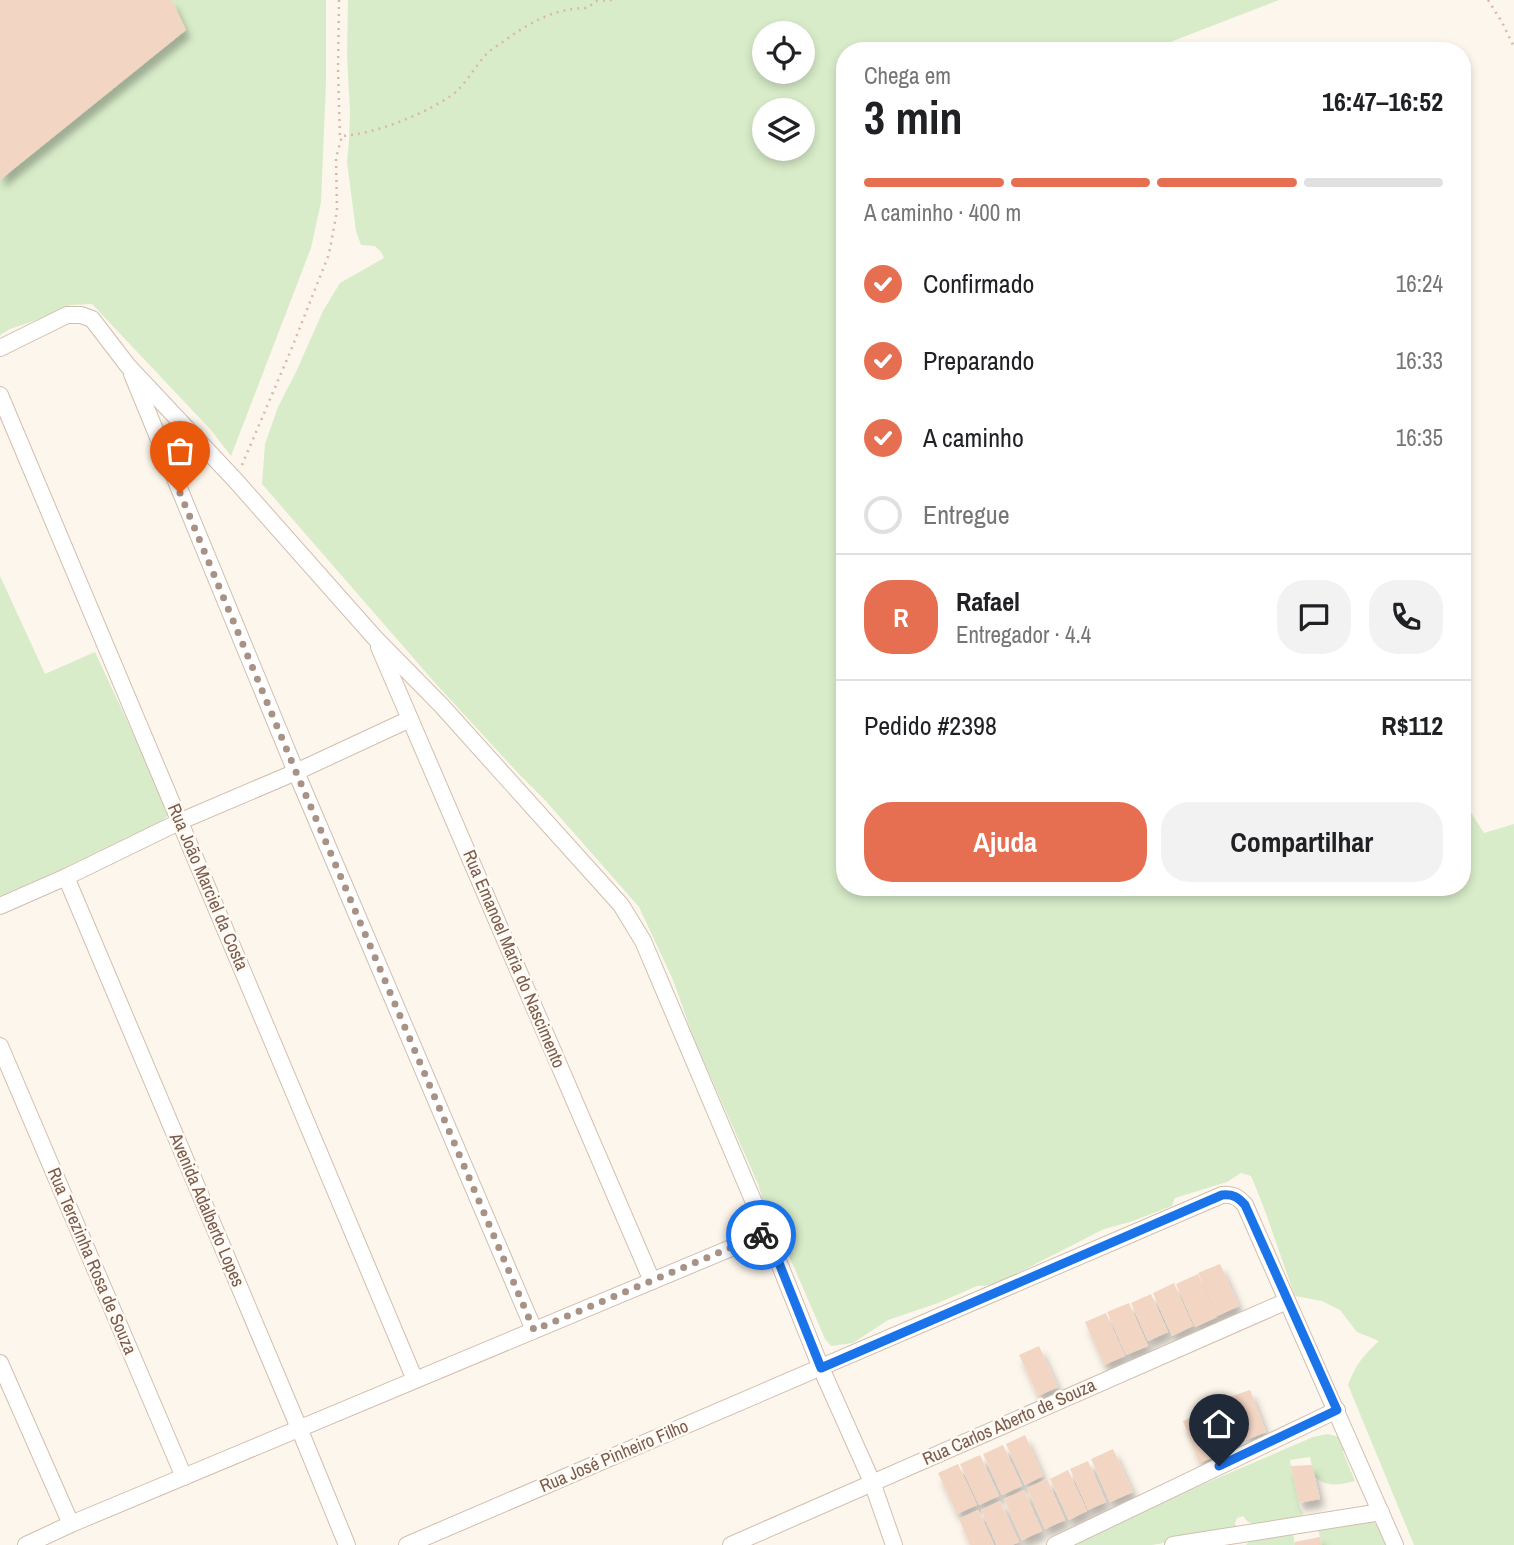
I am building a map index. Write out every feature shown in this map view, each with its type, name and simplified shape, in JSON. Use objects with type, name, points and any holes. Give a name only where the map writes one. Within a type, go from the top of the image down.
[{"type":"street","points":[[0,348],[68,315],[92,319],[128,366],[236,481],[375,638],[441,705],[621,905],[643,941],[767,1233],[821,1368],[872,1482],[894,1545]]},
{"type":"street","points":[[128,366],[296,772],[534,1330]]},
{"type":"street","name":"Rua João Marciel da Costa","points":[[0,395],[415,1380]]},
{"type":"street","name":"Rua Emanoel Maria do Nascimento","points":[[375,638],[652,1281]]},
{"type":"street","points":[[0,906],[181,821],[410,719]]},
{"type":"street","name":"Avenida Adalberto Lopes","points":[[66,877],[347,1545]]},
{"type":"street","name":"Rua Terezinha Rosa de Souza","points":[[0,1046],[184,1476]]},
{"type":"street","name":"Rua José Pinheiro Filho","points":[[407,1545],[1222,1195],[1230,1194],[1245,1205],[1395,1545]]},
{"type":"street","points":[[26,1545],[184,1476],[767,1233]]},
{"type":"street","name":"Rua Carlos Aberto de Souza","points":[[731,1545],[1287,1301]]},
{"type":"street","points":[[0,1363],[71,1524]]},
{"type":"street","points":[[1055,1545],[1337,1410]]},
{"type":"street","points":[[1173,1545],[1381,1512]]},
{"type":"path","points":[[339,0],[340,142]]},
{"type":"path","points":[[236,481],[329,254],[337,211],[336,158],[342,136],[361,135],[425,110],[452,94],[468,80],[483,57],[521,29],[548,14],[572,8],[587,8],[596,1],[613,0]]},
{"type":"path","points":[[1488,0],[1503,22],[1514,47]]},
{"type":"green space","points":[[0,0],[326,0],[321,202],[311,248],[231,456],[210,429],[92,304],[71,305],[0,335]]},
{"type":"green space","points":[[348,0],[1279,0],[1170,42],[836,42],[836,896],[1471,896],[1471,813],[1484,833],[1514,824],[1514,1545],[1414,1545],[1348,1385],[1360,1361],[1379,1341],[1357,1332],[1340,1310],[1322,1301],[1295,1296],[1251,1176],[1241,1173],[1227,1182],[1175,1198],[1172,1206],[1104,1229],[1000,1282],[977,1286],[888,1320],[853,1343],[831,1346],[825,1339],[767,1213],[758,1184],[694,1039],[673,980],[639,907],[544,799],[436,684],[262,484],[265,444],[278,407],[323,311],[340,283],[384,258],[375,246],[361,245],[356,231],[347,162]]},
{"type":"green space","points":[[0,576],[45,674],[95,652],[170,813],[151,827],[0,897]]},
{"type":"green space","points":[[1328,1434],[1339,1437],[1345,1447],[1343,1452],[1355,1481],[1328,1484],[1314,1476],[1310,1457],[1290,1460],[1300,1508],[1304,1514],[1297,1518],[1254,1524],[1243,1516],[1237,1518],[1237,1530],[1152,1545],[1068,1545],[1099,1529],[1313,1437]]},
{"type":"green space","points":[[1369,1519],[1378,1527],[1387,1545],[1322,1545],[1318,1529]]},
{"type":"green space","points":[[1293,1533],[1295,1545],[1246,1545],[1250,1540]]},
{"type":"building","points":[[0,0],[172,0],[186,30],[0,180]]},
{"type":"building","points":[[1220,1264],[1239,1306],[1217,1316],[1198,1273]]},
{"type":"building","points":[[1198,1274],[1217,1317],[1195,1327],[1176,1284]]},
{"type":"building","points":[[1174,1283],[1193,1326],[1172,1336],[1153,1293]]},
{"type":"building","points":[[1151,1294],[1168,1332],[1148,1341],[1131,1303]]},
{"type":"building","points":[[1129,1303],[1148,1346],[1126,1355],[1107,1312]]},
{"type":"building","points":[[1106,1313],[1125,1356],[1104,1365],[1085,1322]]},
{"type":"building","points":[[1039,1346],[1058,1387],[1038,1396],[1019,1355]]},
{"type":"building","points":[[1250,1390],[1266,1432],[1246,1440],[1229,1397]]},
{"type":"building","points":[[1225,1403],[1240,1442],[1220,1450],[1205,1411]]},
{"type":"building","points":[[1203,1413],[1219,1455],[1199,1463],[1183,1421]]},
{"type":"building","points":[[1025,1435],[1043,1476],[1025,1485],[1006,1444]]},
{"type":"building","points":[[1003,1445],[1022,1486],[1002,1495],[983,1454]]},
{"type":"building","points":[[1113,1449],[1133,1492],[1110,1502],[1091,1459]]},
{"type":"building","points":[[980,1455],[999,1496],[979,1505],[960,1464]]},
{"type":"building","points":[[1088,1461],[1106,1502],[1088,1510],[1070,1469]]},
{"type":"building","points":[[958,1464],[977,1505],[957,1514],[938,1473]]},
{"type":"building","points":[[1312,1465],[1320,1499],[1299,1503],[1291,1466]]},
{"type":"building","points":[[1068,1470],[1087,1511],[1069,1520],[1050,1479]]},
{"type":"building","points":[[1047,1479],[1065,1520],[1045,1529],[1027,1488]]},
{"type":"building","points":[[1024,1490],[1042,1531],[1022,1540],[1004,1499]]},
{"type":"building","points":[[1000,1501],[1019,1542],[1012,1545],[997,1545],[981,1510]]},
{"type":"building","points":[[978,1510],[994,1545],[970,1545],[959,1519]]},
{"type":"building","points":[[1320,1537],[1322,1545],[1295,1545],[1295,1542]]},
{"type":"way so far","points":[[180,493],[534,1330],[761,1235]]},
{"type":"route","points":[[761,1235],[767,1233],[821,1368],[1222,1195],[1237,1197],[1245,1205],[1337,1410],[1219,1466]]}]
